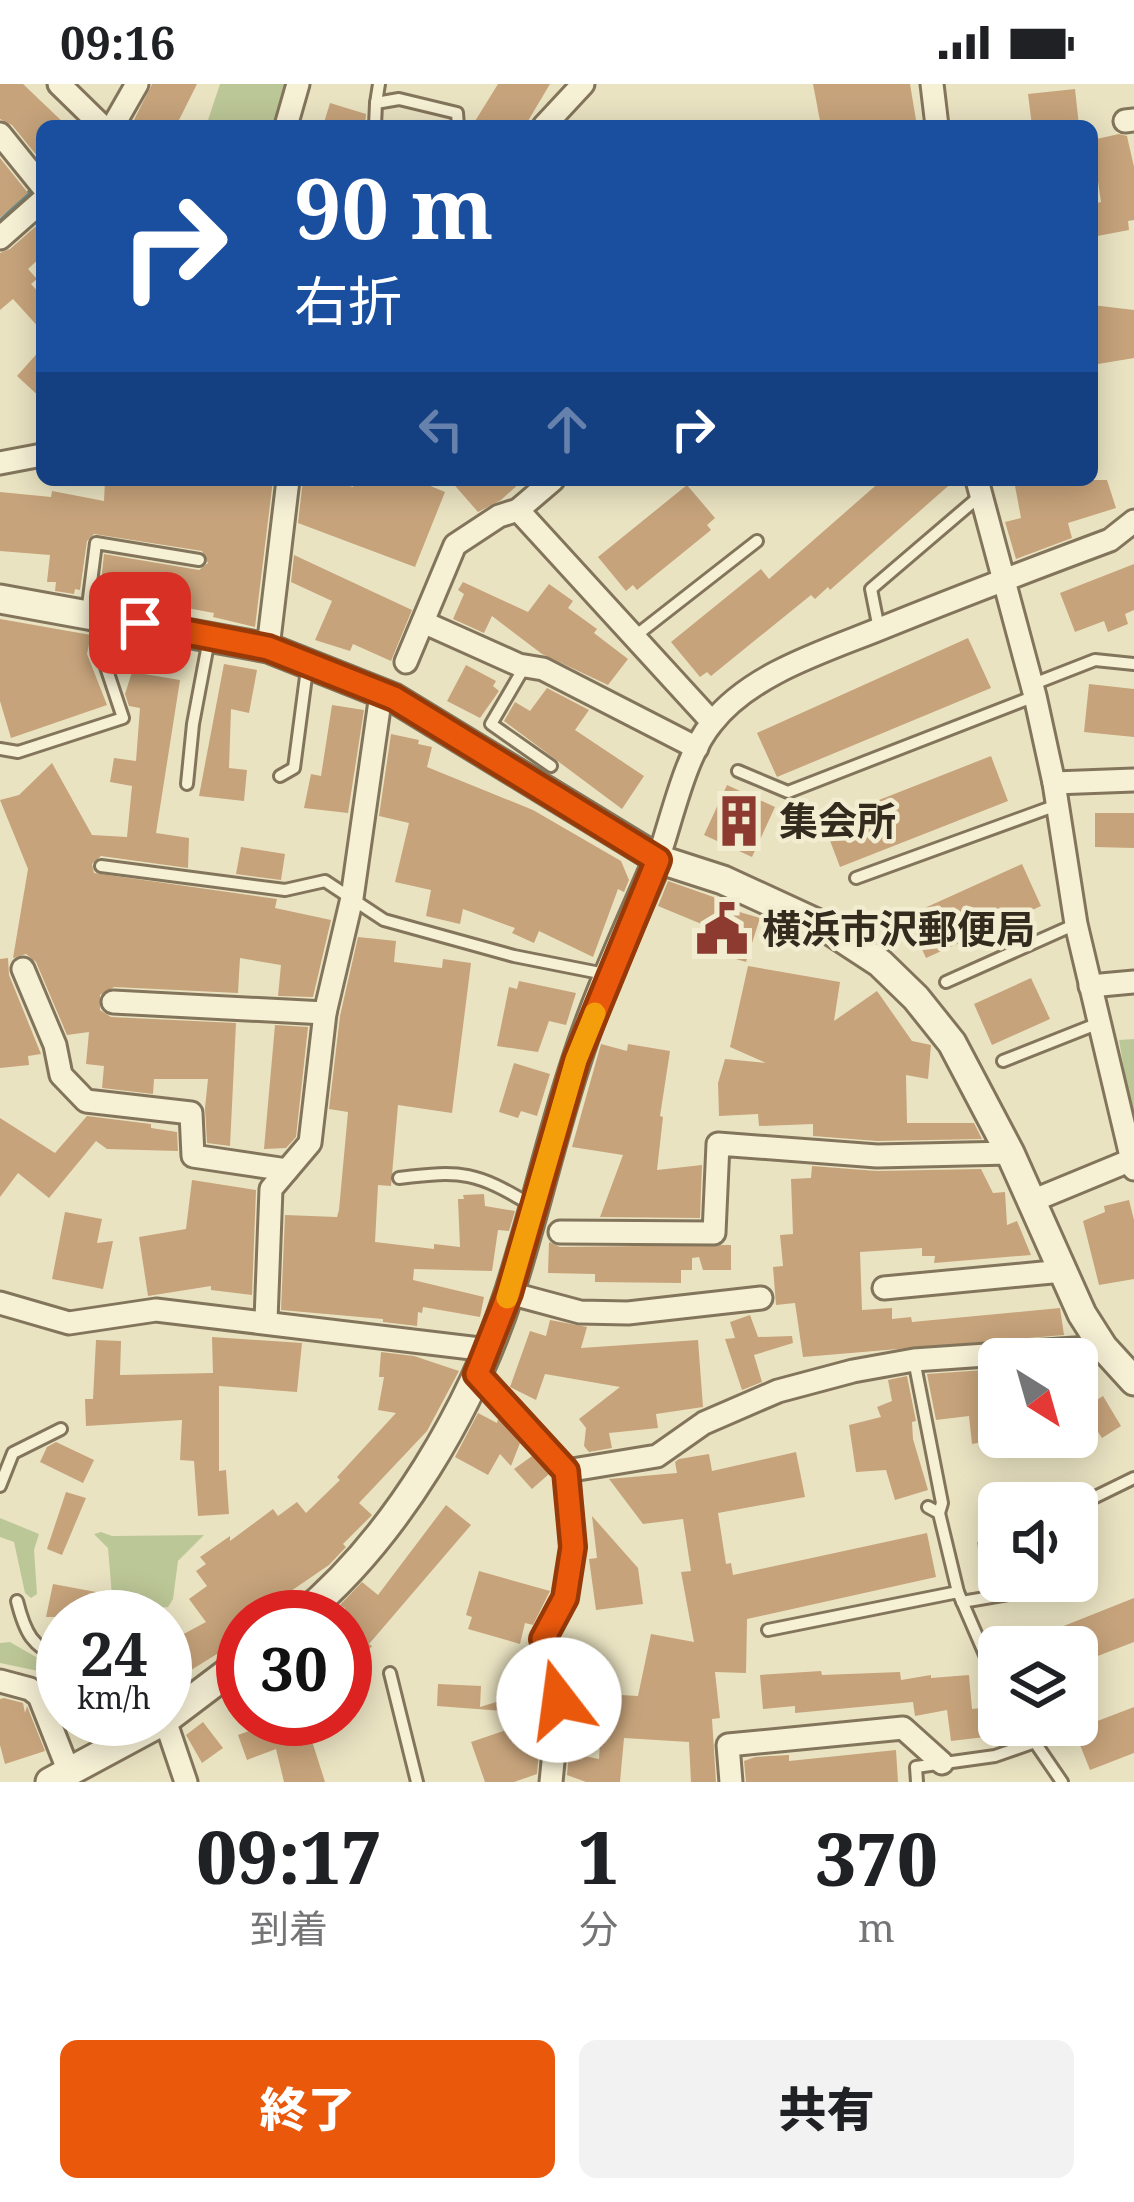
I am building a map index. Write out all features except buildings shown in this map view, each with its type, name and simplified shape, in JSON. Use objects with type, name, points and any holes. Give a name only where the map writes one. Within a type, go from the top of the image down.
[{"type":"street","points":[[59,84],[96,120]]},
{"type":"street","points":[[116,120],[136,84]]},
{"type":"street","points":[[288,120],[298,84]]},
{"type":"street","points":[[550,120],[584,84]]},
{"type":"street","points":[[932,84],[936,120]]},
{"type":"street","points":[[0,134],[36,179]]},
{"type":"street","points":[[0,238],[36,206]]},
{"type":"street","points":[[0,464],[36,456]]},
{"type":"street","points":[[268,648],[287,486]]},
{"type":"street","points":[[406,662],[455,545],[499,516],[518,510],[542,486]]},
{"type":"street","points":[[979,488],[1033,691],[1076,924],[1133,1162],[1032,1201]]},
{"type":"street","points":[[518,510],[712,722]]},
{"type":"street","points":[[331,1590],[348,1575],[408,1496],[482,1362],[542,1225],[576,1060],[658,860],[697,748],[712,722],[777,673],[1001,580],[1110,541],[1134,521]]},
{"type":"street","points":[[0,599],[268,648],[308,661],[471,742],[658,860],[723,880],[825,926],[880,963],[952,1042],[1010,1153],[1063,1271],[1124,1365]]},
{"type":"street","points":[[423,622],[525,667],[543,669],[697,748]]},
{"type":"street","points":[[266,1320],[271,1189],[310,1143],[325,1013],[352,898],[381,694]]},
{"type":"street","points":[[1055,794],[1134,780]]},
{"type":"street","points":[[23,969],[55,1045],[61,1075],[86,1100],[191,1113],[193,1156],[287,1170]]},
{"type":"street","points":[[1090,986],[1134,982]]},
{"type":"street","points":[[113,1002],[325,1013]]},
{"type":"street","points":[[542,1225],[714,1233],[718,1144],[877,1156],[1010,1153]]},
{"type":"street","points":[[884,1288],[1063,1271]]},
{"type":"street","points":[[509,1293],[580,1312],[681,1309],[760,1298]]},
{"type":"street","points":[[0,1303],[69,1323],[156,1310],[266,1320],[482,1362],[566,1471],[573,1547],[565,1598],[543,1639],[559,1700],[551,1782]]},
{"type":"street","points":[[566,1471],[657,1456],[704,1423],[778,1391],[914,1360],[1124,1365]]},
{"type":"street","points":[[0,1681],[39,1696],[59,1777],[114,1746]]},
{"type":"street","points":[[731,1782],[728,1745],[903,1728],[942,1763]]},
{"type":"street","points":[[170,1746],[185,1782]]},
{"type":"lane","points":[[375,120],[379,84]]},
{"type":"lane","points":[[376,103],[399,99],[458,113],[458,120]]},
{"type":"lane","points":[[879,629],[871,589],[979,488]]},
{"type":"lane","points":[[634,638],[757,541]]},
{"type":"lane","points":[[0,748],[18,752],[124,718],[100,652],[95,543],[200,560]]},
{"type":"lane","points":[[187,784],[209,637]]},
{"type":"lane","points":[[737,771],[788,792],[1033,691],[1095,660],[1134,664]]},
{"type":"lane","points":[[280,776],[294,768],[308,661]]},
{"type":"lane","points":[[525,667],[491,724],[551,766]]},
{"type":"lane","points":[[856,878],[1055,794]]},
{"type":"lane","points":[[101,866],[285,890],[326,881],[384,920],[514,956],[610,975]]},
{"type":"lane","points":[[946,982],[1076,924]]},
{"type":"lane","points":[[1003,1061],[1099,1023]]},
{"type":"lane","points":[[399,1178],[437,1173],[485,1177],[542,1225]]},
{"type":"lane","points":[[914,1360],[942,1503],[933,1510],[978,1639]]},
{"type":"lane","points":[[0,1486],[13,1453],[61,1429]]},
{"type":"lane","points":[[768,1630],[1090,1580],[1089,1500],[1134,1478]]},
{"type":"lane","points":[[17,1601],[24,1630],[36,1646]]},
{"type":"lane","points":[[390,1673],[417,1782]]},
{"type":"lane","points":[[916,1782],[916,1767],[995,1756],[1024,1746]]},
{"type":"lane","points":[[1038,1746],[1062,1782]]},
{"type":"green space","points":[[220,84],[309,84],[284,91],[280,120],[208,120]]},
{"type":"green space","points":[[1134,1039],[1134,1129],[1119,1040]]},
{"type":"green space","points":[[0,1518],[39,1534],[34,1550],[37,1590],[31,1598],[25,1593],[14,1542],[0,1537]]},
{"type":"green space","points":[[94,1534],[204,1535],[178,1561],[174,1590],[112,1590],[108,1548]]},
{"type":"green space","points":[[10,1642],[36,1657],[36,1670],[0,1663],[0,1643]]},
{"type":"waterway","points":[[0,224],[31,193]]},
{"type":"slow traffic","points":[[507,1298],[576,1060],[595,1013]]},
{"type":"place","name":"集会所","points":[[739,821]]},
{"type":"place","name":"横浜市沢郵便局","points":[[722,929]]},
{"type":"route","points":[[140,623],[268,648],[394,698],[548,788],[658,860],[576,1060],[509,1293],[477,1374],[566,1471],[573,1547],[565,1598],[543,1639],[559,1700]]}]
